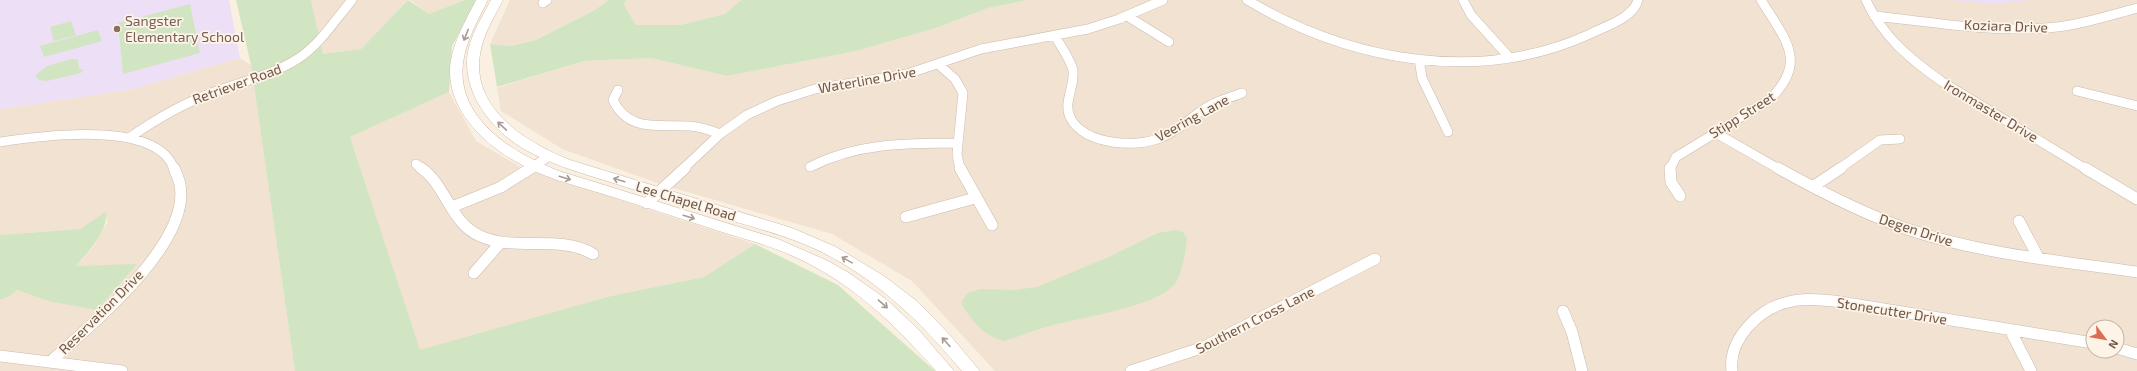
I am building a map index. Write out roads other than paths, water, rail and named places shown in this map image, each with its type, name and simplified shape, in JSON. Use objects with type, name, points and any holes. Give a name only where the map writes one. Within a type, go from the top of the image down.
[{"type":"main road","name":"Lee Chapel Road","points":[[482,0],[463,40],[458,60],[457,82],[460,94],[473,119],[489,136],[509,152],[535,166],[557,175],[779,245],[838,272],[882,303],[911,331],[946,371]]},
{"type":"main road","name":"Lee Chapel Road","points":[[497,0],[485,22],[474,51],[474,73],[478,92],[489,111],[520,141],[549,156],[576,167],[794,235],[858,266],[879,279],[913,307],[972,371]]},
{"type":"street","name":"Retriever Road","points":[[129,138],[164,115],[185,104],[215,91],[261,77],[290,64],[313,46],[352,0]]},
{"type":"street","name":"Waterline Drive","points":[[647,203],[720,134],[758,109],[797,94],[834,85],[895,77],[982,49],[1055,36],[1103,25],[1163,0]]},
{"type":"street","points":[[1247,0],[1295,26],[1340,43],[1382,54],[1419,59],[1456,61],[1510,58],[1557,47],[1612,23],[1633,11],[1638,0]]},
{"type":"street","points":[[1463,0],[1471,15],[1510,58]]},
{"type":"street","name":"Stipp Street","points":[[1680,196],[1672,186],[1669,178],[1672,162],[1682,152],[1777,94],[1788,80],[1792,61],[1788,45],[1761,0]]},
{"type":"street","name":"Ironmaster Drive","points":[[1866,0],[1874,16],[1893,40],[1912,58],[1941,81],[2137,198]]},
{"type":"street","name":"Koziara Drive","points":[[1874,16],[2030,29],[2076,24],[2137,8]]},
{"type":"street","points":[[1127,16],[1169,42]]},
{"type":"street","name":"Veering Lane","points":[[1055,36],[1073,71],[1068,107],[1071,119],[1085,133],[1102,140],[1129,144],[1159,139],[1174,132],[1210,105],[1242,93]]},
{"type":"street","points":[[1419,59],[1422,78],[1448,132]]},
{"type":"street","points":[[938,64],[955,79],[963,93],[958,142],[959,166],[975,198],[992,225]]},
{"type":"street","points":[[618,90],[613,100],[615,108],[624,118],[632,122],[653,126],[689,126],[720,134]]},
{"type":"street","points":[[2077,91],[2137,106]]},
{"type":"street","name":"Degen Drive","points":[[1714,132],[1868,214],[1921,233],[1966,245],[2137,272]]},
{"type":"street","name":"Reservation Drive","points":[[0,142],[67,134],[110,135],[129,138],[154,147],[173,165],[178,173],[180,190],[177,213],[166,239],[138,277],[113,304],[51,361]]},
{"type":"street","points":[[1814,186],[1880,140],[1900,140]]},
{"type":"street","points":[[810,167],[830,156],[879,145],[901,142],[958,142]]},
{"type":"street","points":[[452,207],[501,187],[549,156]]},
{"type":"street","points":[[416,164],[436,179],[458,219],[467,228],[478,235],[501,242],[574,245],[593,254]]},
{"type":"street","points":[[906,217],[975,198]]},
{"type":"street","points":[[2019,221],[2038,257]]},
{"type":"street","points":[[474,273],[501,242]]},
{"type":"street","name":"Southern Cross Lane","points":[[1131,371],[1204,348],[1375,259]]},
{"type":"street","name":"Stonecutter Drive","points":[[1732,371],[1732,351],[1738,338],[1760,314],[1768,309],[1798,300],[1834,301],[2085,342]]},
{"type":"street","points":[[1563,311],[1572,332],[1582,371]]},
{"type":"street","points":[[2010,330],[2031,371]]},
{"type":"street","points":[[2125,350],[2137,354]]},
{"type":"street","points":[[0,356],[51,361],[122,371]]},
{"type":"place","name":"Sangster Elementary School","points":[[117,29]]}]
